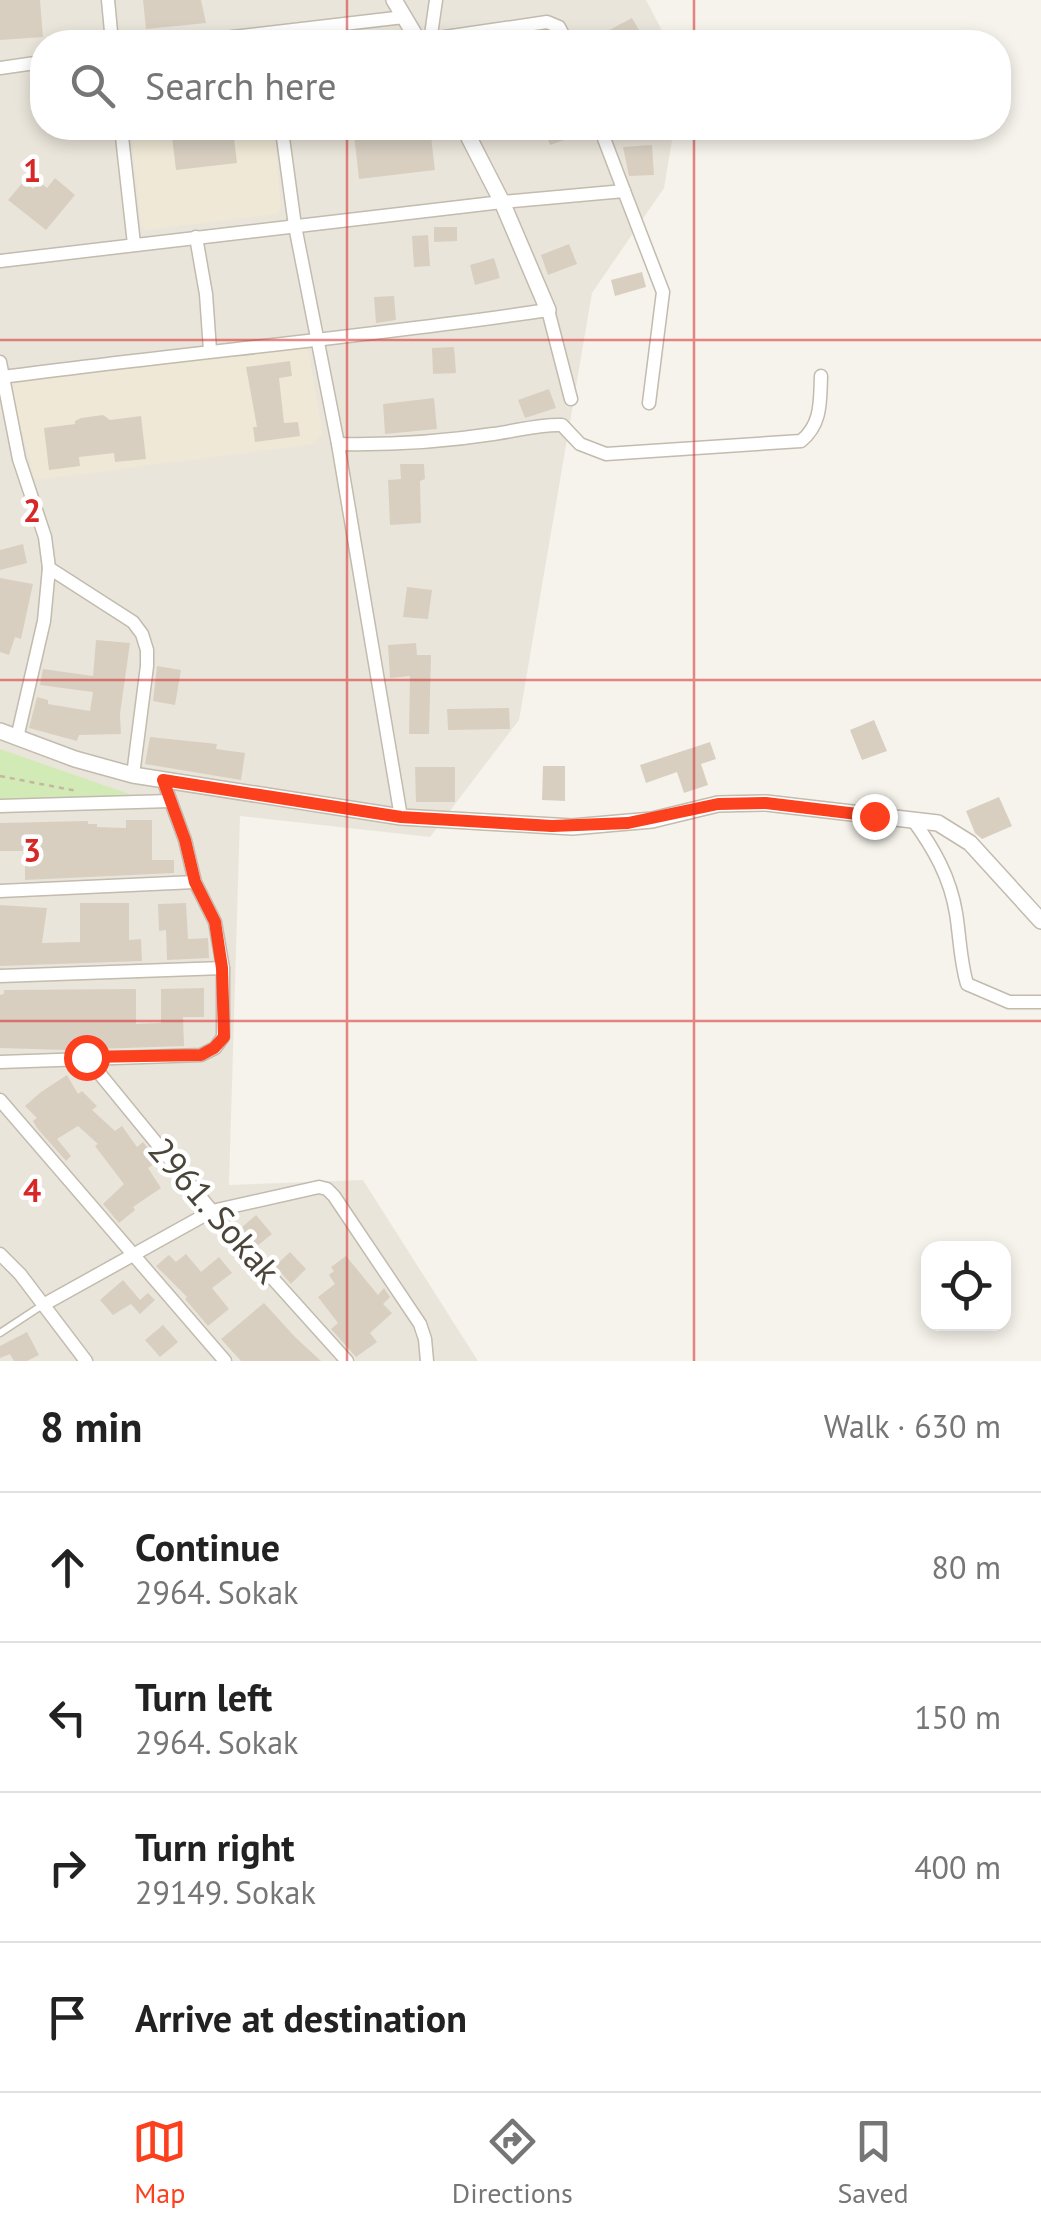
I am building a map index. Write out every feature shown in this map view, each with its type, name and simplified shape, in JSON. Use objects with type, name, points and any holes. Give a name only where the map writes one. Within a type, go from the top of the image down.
[{"type":"street","points":[[108,0],[111,30]]},
{"type":"street","points":[[394,0],[416,30]]},
{"type":"street","points":[[429,30],[436,0]]},
{"type":"street","points":[[296,30],[404,18]]},
{"type":"street","points":[[496,30],[547,22],[561,30]]},
{"type":"street","points":[[0,68],[30,64]]},
{"type":"street","points":[[122,140],[134,244]]},
{"type":"street","points":[[283,140],[295,226],[338,444],[401,817]]},
{"type":"street","points":[[470,140],[502,202],[548,310],[571,399]]},
{"type":"street","points":[[605,140],[664,292],[649,403]]},
{"type":"street","points":[[0,262],[624,191]]},
{"type":"street","points":[[196,237],[210,350]]},
{"type":"street","points":[[17,738],[44,621],[49,568],[45,538],[20,458],[2,370],[316,340],[548,310]]},
{"type":"street","points":[[338,444],[400,446],[540,424],[562,425],[580,444],[606,454],[801,441],[812,432],[819,413],[821,376]]},
{"type":"street","points":[[49,568],[133,622],[142,634],[146,666],[133,775]]},
{"type":"street","points":[[0,730],[75,759],[133,775],[401,817],[586,826],[652,820],[718,804],[766,803],[938,823],[960,834],[1041,921]]},
{"type":"street","points":[[0,1062],[208,1052],[224,1037],[222,968],[215,922],[195,882],[185,840],[163,780]]},
{"type":"street","points":[[0,806],[170,801]]},
{"type":"street","points":[[913,820],[938,856],[954,906],[959,957],[967,984],[1009,1002],[1041,1002]]},
{"type":"street","points":[[0,892],[195,882]]},
{"type":"street","points":[[0,976],[222,968]]},
{"type":"street","name":"2961. Sokak","points":[[86,1057],[212,1211],[347,1361]]},
{"type":"street","points":[[0,1100],[5,1112],[226,1361]]},
{"type":"street","points":[[43,1305],[212,1211],[308,1187],[327,1189],[420,1324],[426,1339],[427,1361]]},
{"type":"street","points":[[0,1254],[86,1361]]},
{"type":"lane","points":[[0,1332],[43,1305]]},
{"type":"path","points":[[0,776],[80,792]]},
{"type":"shaded area","points":[[0,0],[646,0],[662,30],[30,30],[30,140],[672,140],[664,188],[592,293],[519,720],[430,837],[240,816],[229,1185],[363,1180],[478,1361],[0,1361]]},
{"type":"shaded area","points":[[132,140],[275,140],[281,208],[277,214],[147,230],[141,226]]},
{"type":"shaded area","points":[[298,347],[308,350],[323,434],[313,444],[35,480],[11,389],[16,383]]},
{"type":"green space","points":[[0,749],[129,794],[129,798],[0,800]]},
{"type":"building","points":[[0,0],[40,0],[42,30],[30,30],[30,38],[0,40]]},
{"type":"building","points":[[143,0],[201,0],[206,23],[146,29]]},
{"type":"building","points":[[632,18],[639,30],[610,30]]},
{"type":"building","points":[[172,140],[234,140],[237,163],[176,170]]},
{"type":"building","points":[[355,140],[431,140],[435,170],[359,179]]},
{"type":"building","points":[[652,145],[654,175],[629,176],[623,147]]},
{"type":"building","points":[[55,178],[75,195],[46,230],[8,200],[24,181],[33,189],[40,182],[47,188]]},
{"type":"building","points":[[434,227],[457,227],[457,241],[434,242]]},
{"type":"building","points":[[428,235],[430,266],[414,267],[412,236]]},
{"type":"building","points":[[569,244],[577,264],[548,275],[541,255]]},
{"type":"building","points":[[494,258],[500,278],[475,285],[470,265]]},
{"type":"building","points":[[642,272],[646,287],[615,296],[611,280]]},
{"type":"building","points":[[394,296],[396,320],[376,323],[374,297]]},
{"type":"building","points":[[454,347],[456,373],[433,374],[432,348]]},
{"type":"building","points":[[290,361],[292,376],[279,378],[284,423],[298,422],[300,436],[255,442],[253,427],[257,427],[246,367]]},
{"type":"building","points":[[549,389],[556,408],[525,418],[518,400]]},
{"type":"building","points":[[434,398],[437,429],[385,434],[383,404]]},
{"type":"building","points":[[103,415],[110,420],[141,416],[146,459],[115,462],[114,453],[79,457],[80,466],[49,470],[44,428]]},
{"type":"building","points":[[400,464],[424,464],[425,479],[420,481],[421,523],[390,525],[388,480],[401,479]]},
{"type":"building","points":[[23,544],[27,563],[0,570],[0,550]]},
{"type":"building","points":[[0,578],[33,584],[21,639],[15,637],[9,655],[0,652]]},
{"type":"building","points":[[407,587],[432,590],[428,619],[403,617]]},
{"type":"building","points":[[96,640],[130,643],[121,734],[79,735],[77,741],[29,728],[37,697],[48,700],[48,704],[90,711],[93,692],[40,685],[43,669],[93,676]]},
{"type":"building","points":[[416,643],[417,655],[431,655],[429,734],[409,734],[410,676],[390,678],[388,645]]},
{"type":"building","points":[[157,666],[181,670],[175,705],[153,701]]},
{"type":"building","points":[[509,708],[510,729],[448,730],[447,709]]},
{"type":"building","points":[[874,720],[887,751],[862,760],[850,730]]},
{"type":"building","points":[[150,737],[217,744],[216,749],[245,753],[241,780],[145,764]]},
{"type":"building","points":[[710,742],[716,759],[701,764],[708,785],[684,793],[677,772],[646,783],[640,765]]},
{"type":"building","points":[[543,766],[565,766],[565,801],[542,800]]},
{"type":"building","points":[[415,767],[455,767],[455,802],[416,802]]},
{"type":"building","points":[[999,797],[1012,826],[982,839],[975,833],[966,811]]},
{"type":"building","points":[[126,820],[152,820],[152,860],[174,860],[174,873],[25,880],[25,851],[0,851],[0,823],[88,821],[97,827],[126,828]]},
{"type":"building","points":[[80,903],[129,903],[129,940],[141,939],[142,961],[0,966],[0,905],[47,908],[42,943],[80,942]]},
{"type":"building","points":[[186,903],[188,939],[208,938],[209,958],[167,960],[166,930],[159,931],[158,904]]},
{"type":"building","points":[[204,988],[204,1017],[183,1017],[184,1046],[0,1048],[0,995],[4,990],[136,989],[136,1024],[161,1023],[161,989]]},
{"type":"building","points":[[67,1075],[78,1094],[82,1091],[97,1106],[92,1110],[115,1131],[122,1126],[137,1147],[143,1142],[158,1161],[148,1168],[161,1188],[133,1207],[135,1210],[119,1223],[103,1204],[124,1184],[95,1146],[98,1144],[78,1126],[57,1139],[71,1156],[66,1161],[37,1128],[33,1121],[37,1118],[25,1106]]},
{"type":"building","points":[[256,1215],[272,1234],[257,1246],[241,1228]]},
{"type":"building","points":[[290,1252],[306,1269],[291,1284],[275,1266]]},
{"type":"building","points":[[186,1254],[201,1272],[219,1257],[232,1273],[212,1288],[229,1309],[208,1326],[187,1297],[156,1266],[169,1255],[176,1262]]},
{"type":"building","points":[[346,1256],[378,1295],[384,1288],[390,1297],[383,1304],[392,1313],[370,1333],[377,1342],[356,1357],[331,1329],[338,1323],[318,1297],[335,1284],[329,1275],[334,1271],[331,1267]]},
{"type":"building","points":[[123,1280],[140,1300],[148,1293],[155,1300],[140,1314],[131,1304],[113,1315],[100,1300]]},
{"type":"building","points":[[264,1303],[321,1361],[241,1361],[221,1339]]},
{"type":"building","points":[[163,1325],[178,1342],[160,1357],[145,1340]]},
{"type":"building","points":[[27,1332],[39,1355],[27,1361],[14,1361],[10,1354],[0,1358],[0,1346]]},
{"type":"route","points":[[86,1057],[201,1055],[224,1037],[225,1002],[215,922],[195,882],[185,840],[163,780],[401,817],[552,826],[652,820],[718,804],[766,803],[874,816]]}]
